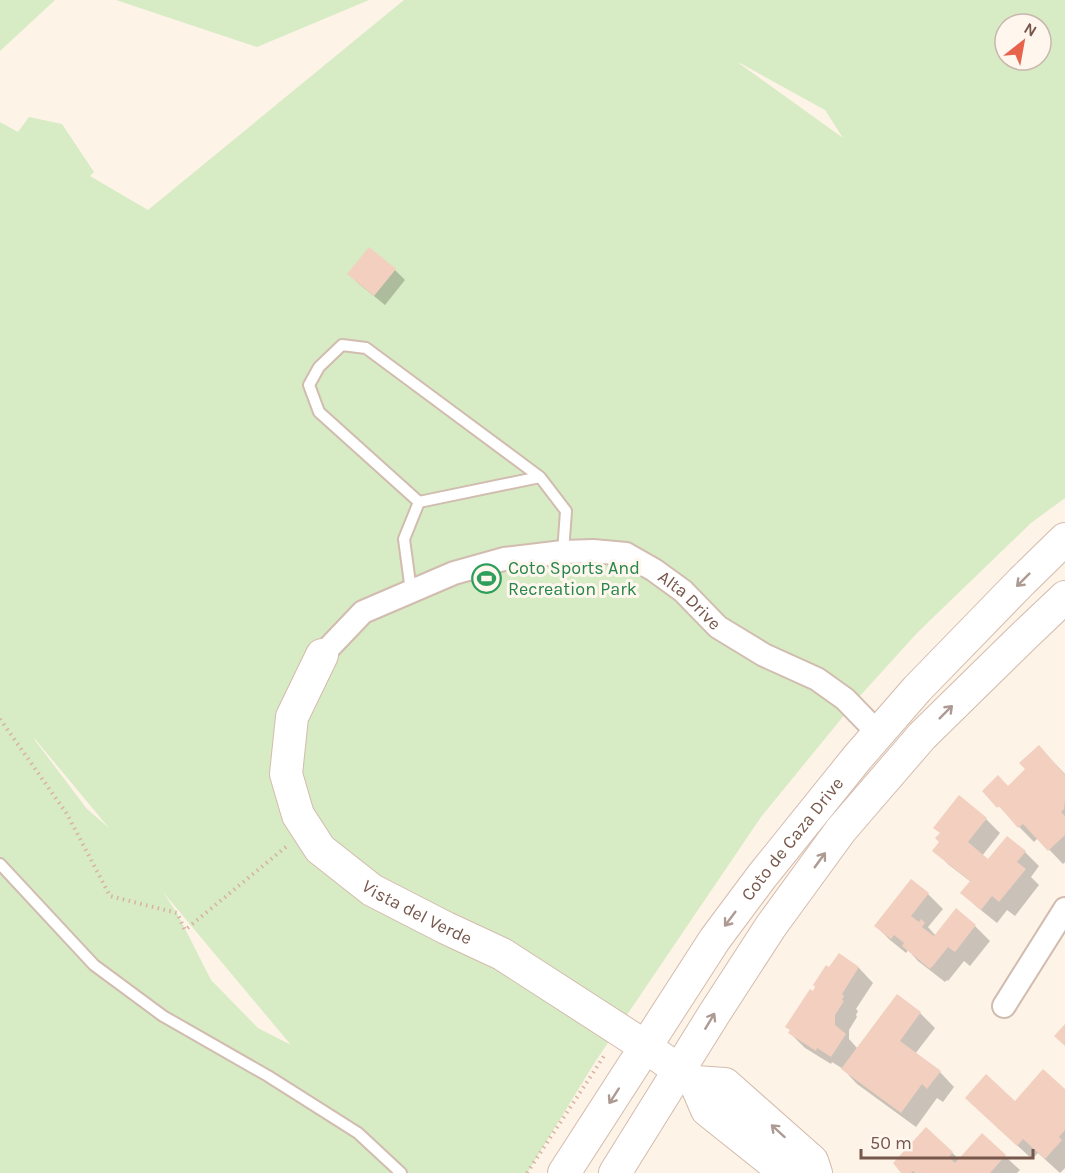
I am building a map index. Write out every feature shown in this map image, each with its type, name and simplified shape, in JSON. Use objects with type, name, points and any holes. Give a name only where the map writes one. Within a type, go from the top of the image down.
[{"type":"main road","name":"Coto de Caza Drive","points":[[564,1173],[715,939],[762,876],[878,733],[917,689],[1065,539]]},
{"type":"main road","name":"Coto de Caza Drive","points":[[615,1173],[687,1077],[714,1014],[771,926],[854,814],[922,736],[1065,597]]},
{"type":"main road","name":"Vista del Verde","points":[[322,654],[292,717],[286,774],[298,815],[320,849],[372,890],[502,954],[646,1047],[687,1077]]},
{"type":"main road","points":[[687,1077],[707,1110],[786,1173]]},
{"type":"main road","points":[[687,1077],[725,1084],[812,1161],[816,1173]]},
{"type":"street","name":"Alta Drive","points":[[322,654],[363,612],[453,573],[504,559],[563,552],[593,551],[626,554],[654,570],[683,591],[718,627],[764,655],[818,679],[845,699],[878,733]]},
{"type":"street","points":[[1004,1006],[1065,909]]},
{"type":"lane","points":[[419,502],[320,412],[309,385],[319,367],[342,345],[366,348],[540,477],[566,511],[563,552]]},
{"type":"lane","points":[[419,502],[540,477]]},
{"type":"lane","points":[[411,591],[404,539],[419,502]]},
{"type":"lane","points":[[0,864],[94,965],[163,1016],[268,1076],[358,1133],[401,1173]]},
{"type":"path","points":[[0,719],[67,814],[110,896],[177,913],[185,930],[289,844]]},
{"type":"green space","points":[[0,0],[55,0],[0,51]]},
{"type":"green space","points":[[116,0],[369,0],[257,47]]},
{"type":"green space","name":"Coto Sports And Recreation Park","points":[[404,0],[1065,0],[1065,498],[1031,523],[917,633],[859,697],[761,817],[595,1062],[527,1173],[0,1173],[0,122],[18,132],[29,117],[62,124],[94,172],[90,176],[148,210]],"holes":[[[740,64],[825,110],[843,138]],[[35,739],[109,828],[87,809]],[[163,892],[291,1045],[258,1028],[211,980],[177,913]]]},
{"type":"building","points":[[369,247],[396,269],[374,296],[347,274]]},
{"type":"building","points":[[1039,745],[1065,775],[1065,801],[1061,812],[1065,816],[1065,835],[1048,851],[1023,824],[1018,828],[982,791],[998,775],[1008,786],[1025,769],[1019,763]]},
{"type":"building","points":[[959,795],[987,818],[968,842],[988,859],[1007,836],[1026,851],[1017,862],[1026,869],[999,902],[992,896],[981,910],[960,893],[970,881],[932,851],[939,842],[935,838],[940,833],[933,828]]},
{"type":"building","points":[[911,879],[929,893],[911,916],[919,922],[921,919],[925,923],[922,927],[934,936],[956,908],[976,925],[955,952],[948,947],[930,969],[902,946],[904,943],[894,935],[891,939],[874,926]]},
{"type":"building","points":[[839,953],[859,967],[842,994],[844,1001],[835,1015],[835,1025],[846,1034],[831,1057],[817,1048],[816,1051],[788,1033],[790,1030],[785,1027],[810,989],[813,991],[815,987],[813,985],[826,965],[829,967]]},
{"type":"building","points":[[897,994],[921,1012],[900,1041],[941,1071],[927,1089],[922,1084],[901,1113],[841,1069]]},
{"type":"building","points":[[1065,1024],[1065,1046],[1054,1036]]},
{"type":"building","points":[[1043,1069],[1065,1089],[1065,1130],[1059,1137],[1062,1140],[1045,1159],[1023,1139],[1017,1146],[965,1098],[986,1074],[1015,1101]]},
{"type":"building","points":[[926,1127],[953,1152],[949,1157],[955,1163],[982,1133],[1006,1155],[990,1173],[915,1173],[913,1171],[901,1173],[893,1163]]},
{"type":"place","name":"Coto Sports And Recreation Park","points":[[487,578]]}]
